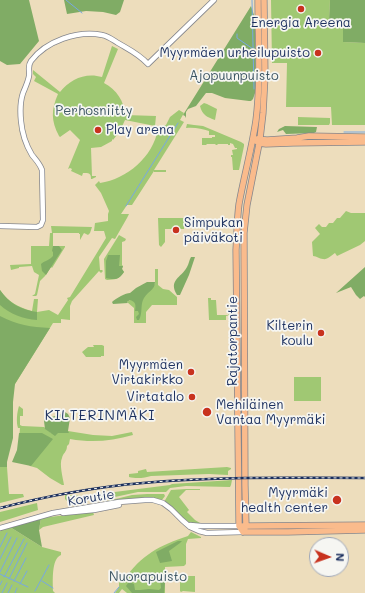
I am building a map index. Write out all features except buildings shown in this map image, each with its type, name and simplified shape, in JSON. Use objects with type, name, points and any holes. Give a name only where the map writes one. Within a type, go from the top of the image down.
[{"type":"main road","name":"Rajatorpantie","points":[[239,526],[237,241],[239,204],[256,120],[258,96],[258,0]]},
{"type":"main road","name":"Rajatorpantie","points":[[243,532],[246,526],[244,233],[246,205],[259,141],[265,96],[264,0]]},
{"type":"main road","points":[[259,141],[309,136],[365,137]]},
{"type":"main road","points":[[253,138],[266,144],[365,142]]},
{"type":"main road","points":[[239,526],[365,525]]},
{"type":"main road","points":[[239,526],[243,532],[365,530]]},
{"type":"street","points":[[0,226],[37,227],[43,220],[42,170],[27,146],[23,136],[20,107],[30,75],[28,67],[36,55],[55,42],[75,35],[91,34],[102,35],[109,38],[139,55],[148,64],[214,0]]},
{"type":"street","name":"Korutie","points":[[0,528],[46,514],[65,510],[140,500],[153,500],[163,503],[194,529],[202,532],[243,532]]},
{"type":"street","points":[[186,523],[197,526],[239,526]]},
{"type":"green space","points":[[0,0],[29,0],[39,41],[20,64],[7,65],[0,61]]},
{"type":"green space","points":[[64,0],[124,0],[120,12],[116,15],[103,12],[86,11],[67,14]]},
{"type":"green space","name":"Myyrmäen urheilupuisto","points":[[271,0],[330,0],[329,20],[343,20],[343,42],[365,43],[365,125],[332,125],[331,107],[286,107],[287,63],[272,63]]},
{"type":"green space","points":[[330,0],[365,0],[365,43],[343,42],[343,20],[329,20]]},
{"type":"green space","name":"Ajopuunpuisto","points":[[251,6],[255,18],[256,90],[253,99],[249,101],[225,98],[212,93],[206,93],[196,106],[188,109],[186,112],[186,118],[183,115]]},
{"type":"green space","name":"Perhosniitty","points":[[112,46],[118,49],[104,83],[113,89],[119,96],[125,115],[156,116],[155,126],[125,120],[120,131],[113,140],[112,139],[112,141],[101,147],[91,148],[92,176],[96,177],[91,179],[91,176],[87,173],[83,173],[82,176],[71,171],[72,169],[70,168],[68,169],[80,140],[70,130],[60,137],[59,136],[53,120],[53,110],[58,94],[34,81],[36,77],[33,74],[33,70],[60,92],[73,80],[84,76],[90,75],[102,77]]},
{"type":"green space","points":[[204,103],[217,109],[215,120],[207,117],[202,112],[200,106]]},
{"type":"green space","points":[[179,110],[184,113],[180,120],[184,122],[154,170],[166,170],[166,172],[154,171],[132,205],[127,205],[121,214],[129,214],[127,218],[115,239],[112,238],[99,257],[100,270],[103,271],[101,273],[99,271],[72,301],[70,306],[70,320],[61,319],[61,323],[53,323],[0,408],[0,290],[10,301],[22,308],[32,311],[34,299],[38,299],[37,312],[49,310],[58,315],[68,300],[67,298],[70,297],[106,238],[104,231],[94,231],[95,223],[108,221],[109,211],[101,193],[95,185],[99,181],[100,183],[120,177],[137,165],[151,149],[158,129],[159,130],[160,127],[166,125],[170,117]]},
{"type":"green space","points":[[298,117],[330,118],[330,123],[329,125],[298,125]]},
{"type":"green space","points":[[187,124],[203,126],[244,144],[239,170],[233,170],[231,155],[233,155],[232,150],[237,148],[235,148],[233,144],[202,145],[202,138],[212,138],[215,137],[215,135],[209,135],[209,131],[186,128]]},
{"type":"green space","points":[[285,126],[317,127],[316,132],[314,133],[286,134],[283,130],[277,132]]},
{"type":"green space","points":[[346,211],[351,213],[365,213],[365,241],[337,256],[335,253],[328,258],[320,259],[313,256],[312,242],[320,234],[315,228],[319,224],[322,227],[326,227],[329,223],[333,223],[337,218],[340,218]]},
{"type":"green space","points":[[158,218],[184,218],[184,229],[165,229],[165,242],[161,247],[159,245]]},
{"type":"green space","points":[[51,226],[92,227],[90,233],[88,235],[84,233],[80,240],[79,233],[53,233],[53,246],[65,247],[52,268],[51,267],[40,281],[37,295],[32,296],[35,294],[39,275],[34,272],[32,266],[19,267],[11,270],[10,265],[31,264],[31,246],[49,246],[50,233],[52,233]]},
{"type":"green space","points":[[119,235],[126,239],[122,242],[122,269],[124,272],[117,279],[107,280],[105,279],[104,259]]},
{"type":"green space","points":[[53,246],[59,246],[62,250],[46,275],[42,271],[41,264],[53,256]]},
{"type":"green space","points":[[108,255],[120,255],[119,266],[123,266],[122,269],[124,272],[116,279],[106,278],[106,261]]},
{"type":"green space","points":[[191,257],[195,257],[189,275],[180,295],[177,295],[174,286],[175,282],[187,267]]},
{"type":"green space","points":[[365,267],[365,297],[364,296],[360,299],[351,287],[336,293]]},
{"type":"green space","points":[[155,269],[158,269],[158,285],[163,289],[169,290],[177,297],[177,305],[152,305],[146,312],[146,323],[134,323],[134,308],[127,302],[155,284]]},
{"type":"green space","points":[[147,282],[155,282],[155,285],[143,300],[139,320],[137,320],[136,317],[139,314],[138,311],[135,311],[135,304],[132,301],[130,300],[127,302],[128,303],[113,304],[112,302],[116,299],[130,293]]},
{"type":"green space","points":[[0,290],[7,299],[16,305],[26,310],[37,312],[37,320],[17,316],[0,305]]},
{"type":"green space","points":[[208,298],[211,298],[211,300],[216,300],[217,315],[228,315],[230,313],[230,315],[226,316],[226,320],[209,320]]},
{"type":"green space","points":[[0,316],[12,322],[24,325],[50,328],[15,384],[13,402],[13,438],[7,467],[0,467]]},
{"type":"green space","points":[[93,345],[104,346],[104,356],[86,357],[82,352],[88,347],[94,347]]},
{"type":"green space","points":[[294,377],[321,377],[321,401],[294,401]]},
{"type":"green space","points":[[19,406],[23,409],[23,416],[20,416],[20,425],[22,426],[44,427],[51,433],[68,431],[112,436],[132,432],[133,435],[102,441],[70,439],[61,461],[64,485],[62,485],[37,468],[30,466],[18,453],[20,428],[18,428],[17,414]]},
{"type":"green space","points":[[65,412],[70,418],[69,433],[58,433],[55,436],[45,429],[44,419]]},
{"type":"green space","points":[[19,433],[42,433],[53,439],[31,466],[12,462],[17,450]]},
{"type":"green space","points":[[0,467],[7,467],[9,494],[23,494],[24,497],[0,503]]},
{"type":"green space","points":[[231,468],[228,471],[228,475],[209,474],[151,476],[140,478],[129,477],[129,474],[138,473],[138,471],[146,469],[147,472]]},
{"type":"green space","points":[[232,480],[230,487],[186,486],[170,488],[166,492],[138,492],[101,500],[84,499],[67,501],[65,499],[65,495],[83,496],[172,484]]},
{"type":"green space","points":[[200,489],[186,490],[179,497],[189,510],[187,512],[200,523],[200,525],[185,520],[164,502],[171,490]]},
{"type":"green space","points":[[164,494],[165,496],[162,500],[155,498],[140,498],[95,504],[132,495]]},
{"type":"green space","points":[[37,503],[38,510],[0,522],[0,512]]},
{"type":"green space","points":[[93,512],[94,515],[43,527],[39,530],[41,518]]},
{"type":"green space","points":[[41,518],[39,530],[42,547],[10,527]]},
{"type":"green space","points":[[10,527],[42,547],[61,552],[53,571],[53,591],[55,593],[0,593],[0,530]]},
{"type":"green space","name":"Nuorapuisto","points":[[191,532],[201,538],[188,539],[186,544],[186,564],[184,566],[165,567],[165,593],[127,593],[122,589],[119,593],[115,593],[121,580],[124,580],[130,571],[144,557],[160,547],[188,536]]},
{"type":"green space","points":[[178,541],[182,541],[169,551],[172,561],[160,563],[156,552]]},
{"type":"green space","points":[[187,576],[195,576],[195,592],[180,591],[180,582]]},
{"type":"green space","points":[[163,578],[165,582],[164,593],[132,593],[126,586],[130,582],[134,584],[135,590],[159,590],[161,588],[160,579]]},
{"type":"waterway","points":[[66,0],[82,13]]},
{"type":"waterway","points":[[252,0],[254,89]]},
{"type":"waterway","points":[[237,34],[237,38],[253,49]]},
{"type":"waterway","points":[[126,206],[178,123]]},
{"type":"waterway","points":[[344,132],[365,132]]},
{"type":"waterway","points":[[0,547],[7,533]]},
{"type":"waterway","points":[[0,559],[11,537]]},
{"type":"waterway","points":[[0,572],[17,538]]},
{"type":"waterway","points":[[4,577],[24,539]]},
{"type":"waterway","points":[[9,579],[27,543]]},
{"type":"waterway","points":[[14,581],[26,558]]},
{"type":"waterway","points":[[35,591],[49,565]]},
{"type":"waterway","points":[[20,584],[27,571]]},
{"type":"waterway","points":[[0,574],[28,587]]},
{"type":"waterway","points":[[0,585],[2,581]]},
{"type":"waterway","points":[[42,581],[53,588]]},
{"type":"waterway","points":[[2,593],[7,583]]},
{"type":"waterway","points":[[8,593],[12,585]]},
{"type":"waterway","points":[[114,593],[119,587]]},
{"type":"waterway","points":[[15,593],[17,588]]},
{"type":"railway","points":[[0,508],[71,492],[143,483],[226,478],[365,478]]},
{"type":"place","name":"Energia Areena","points":[[301,9]]},
{"type":"place","name":"Myyrmäen urheilupuisto","points":[[318,53]]},
{"type":"place","name":"Play arena","points":[[98,130]]},
{"type":"place","name":"Simpukan päiväkoti","points":[[176,230]]},
{"type":"place","name":"Kilterin koulu","points":[[321,333]]},
{"type":"place","name":"Myyrmäen Virtakirkko","points":[[191,372]]},
{"type":"place","name":"Virtatalo","points":[[192,397]]},
{"type":"place","name":"Mehiläinen Vantaa Myyrmäki","points":[[207,412]]},
{"type":"place","name":"Myyrmäki health center","points":[[337,500]]},
{"type":"district","name":"KILTERINMÄKI","points":[[100,416]]}]
